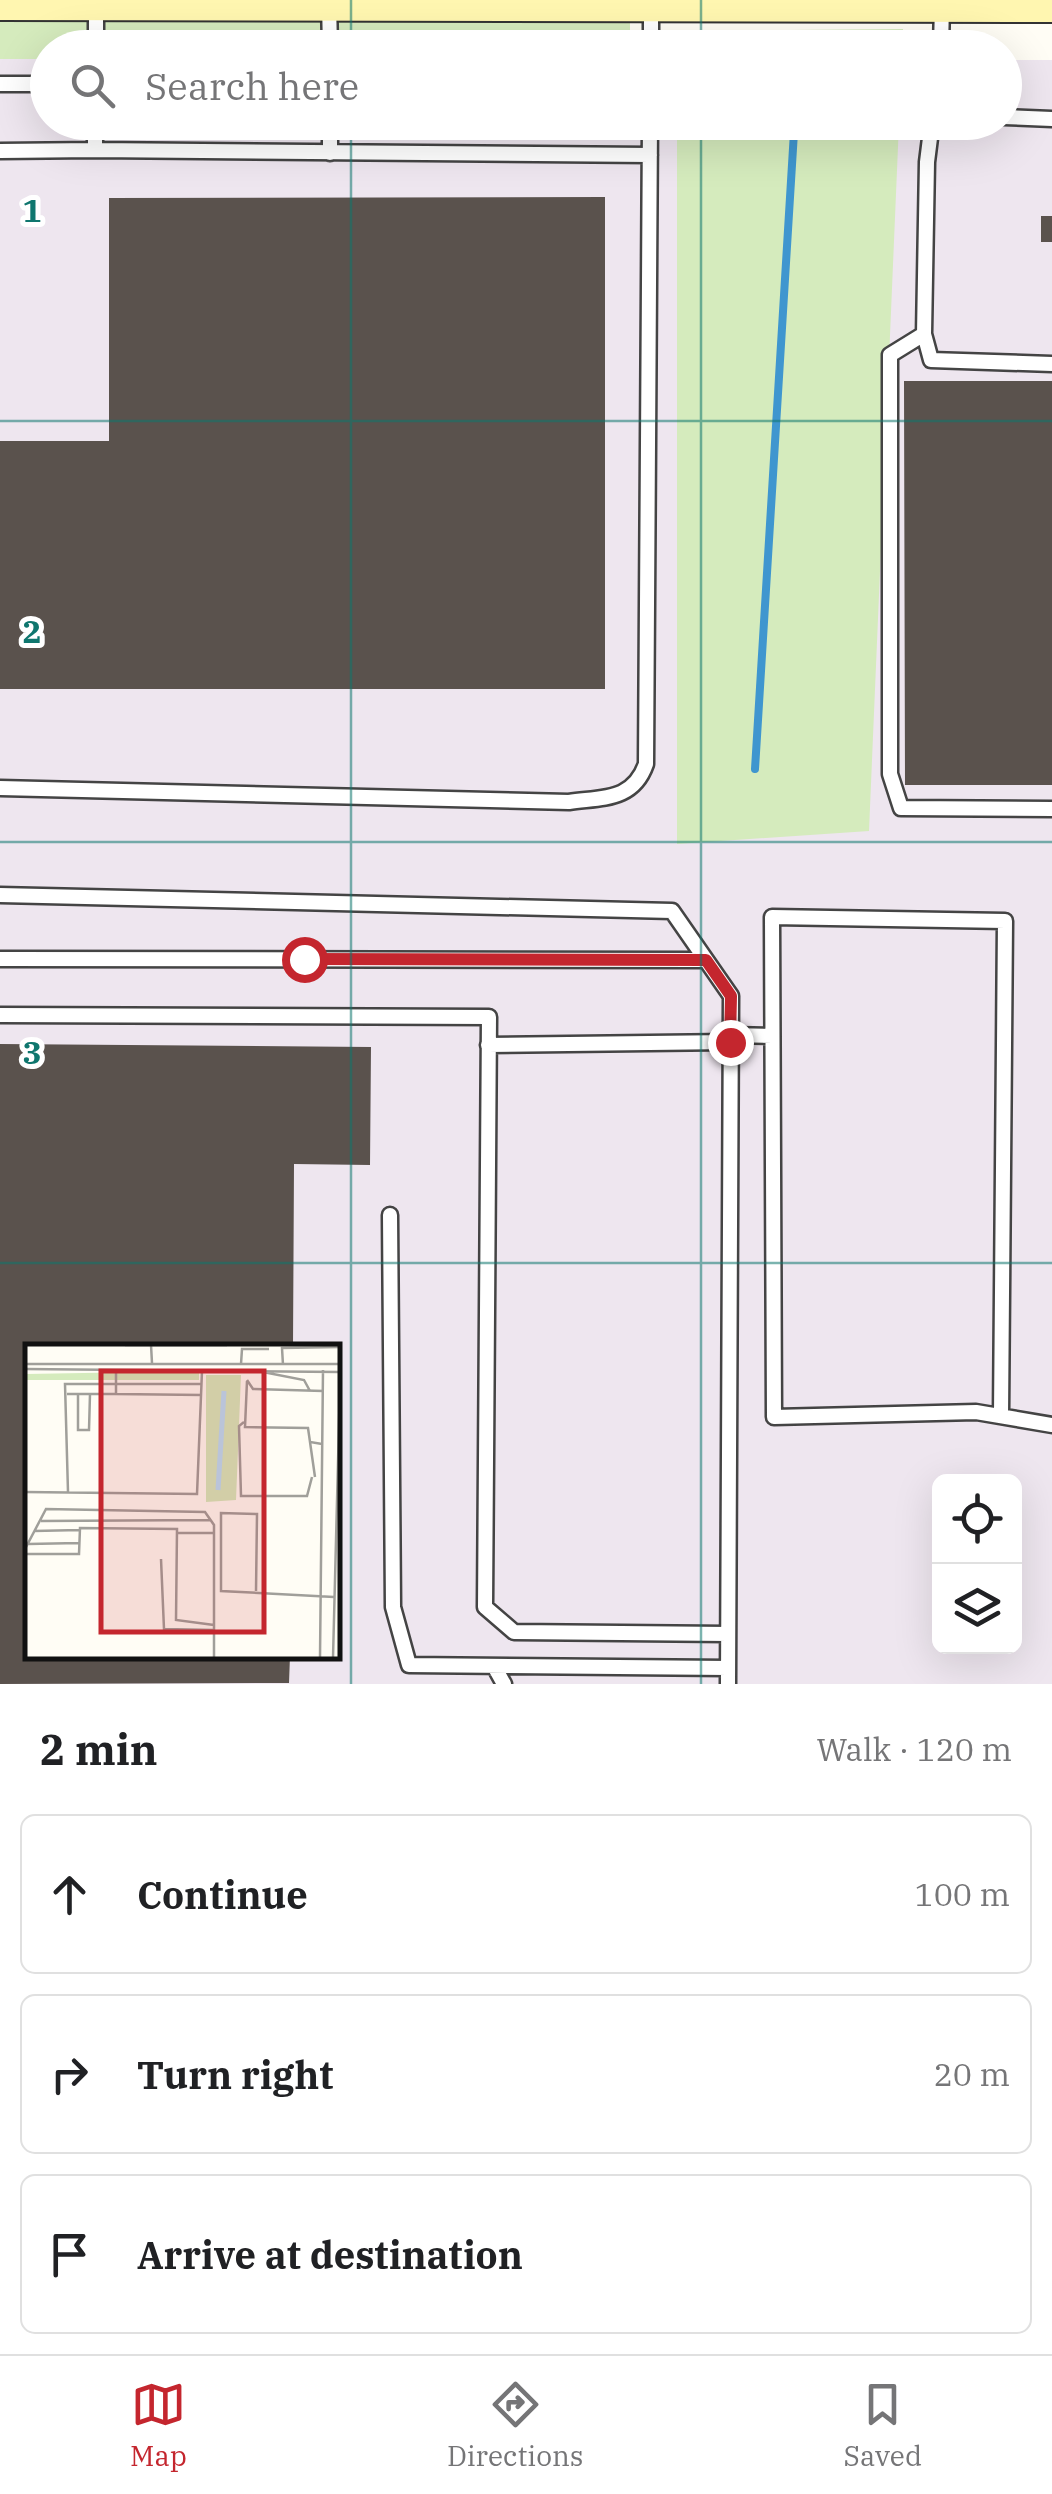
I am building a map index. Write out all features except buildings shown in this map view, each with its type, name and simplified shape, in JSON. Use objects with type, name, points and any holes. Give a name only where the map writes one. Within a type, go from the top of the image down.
[{"type":"street","points":[[0,1],[942,2],[1048,8]]},
{"type":"lane","points":[[96,1],[96,30]]},
{"type":"lane","points":[[329,1],[330,30]]},
{"type":"lane","points":[[651,2],[651,30]]},
{"type":"lane","points":[[941,30],[942,2]]},
{"type":"lane","points":[[0,84],[30,84]]},
{"type":"lane","points":[[1022,117],[1052,118]]},
{"type":"lane","points":[[95,140],[95,150]]},
{"type":"lane","points":[[330,140],[330,153]]},
{"type":"lane","points":[[0,788],[568,802],[622,795],[640,780],[646,764],[650,140]]},
{"type":"lane","points":[[930,140],[924,334],[931,360],[1052,364]]},
{"type":"lane","points":[[0,151],[650,155]]},
{"type":"lane","points":[[924,334],[890,355],[890,774],[901,808],[1052,809]]},
{"type":"lane","points":[[0,896],[672,911],[731,996],[728,1676],[409,1665],[393,1607],[390,1214]]},
{"type":"lane","points":[[1001,1416],[1005,921],[772,917],[774,1417],[976,1412],[1001,1416],[1052,1424]]},
{"type":"lane","points":[[0,959],[706,960]]},
{"type":"lane","points":[[0,1015],[489,1017],[486,1607],[514,1632],[728,1634]]},
{"type":"lane","points":[[488,1045],[772,1036]]},
{"type":"lane","points":[[494,1666],[504,1684]]},
{"type":"shaded area","points":[[0,59],[30,59],[30,140],[1022,140],[1022,60],[1052,60],[1052,1684],[0,1684]]},
{"type":"green space","points":[[630,3],[630,30],[30,30],[30,59],[0,59],[0,13]]},
{"type":"green space","points":[[677,140],[898,140],[869,831],[677,844]]},
{"type":"waterway","points":[[755,769],[794,140]]},
{"type":"route","points":[[304,959],[706,960],[731,996],[730,1042]]}]
